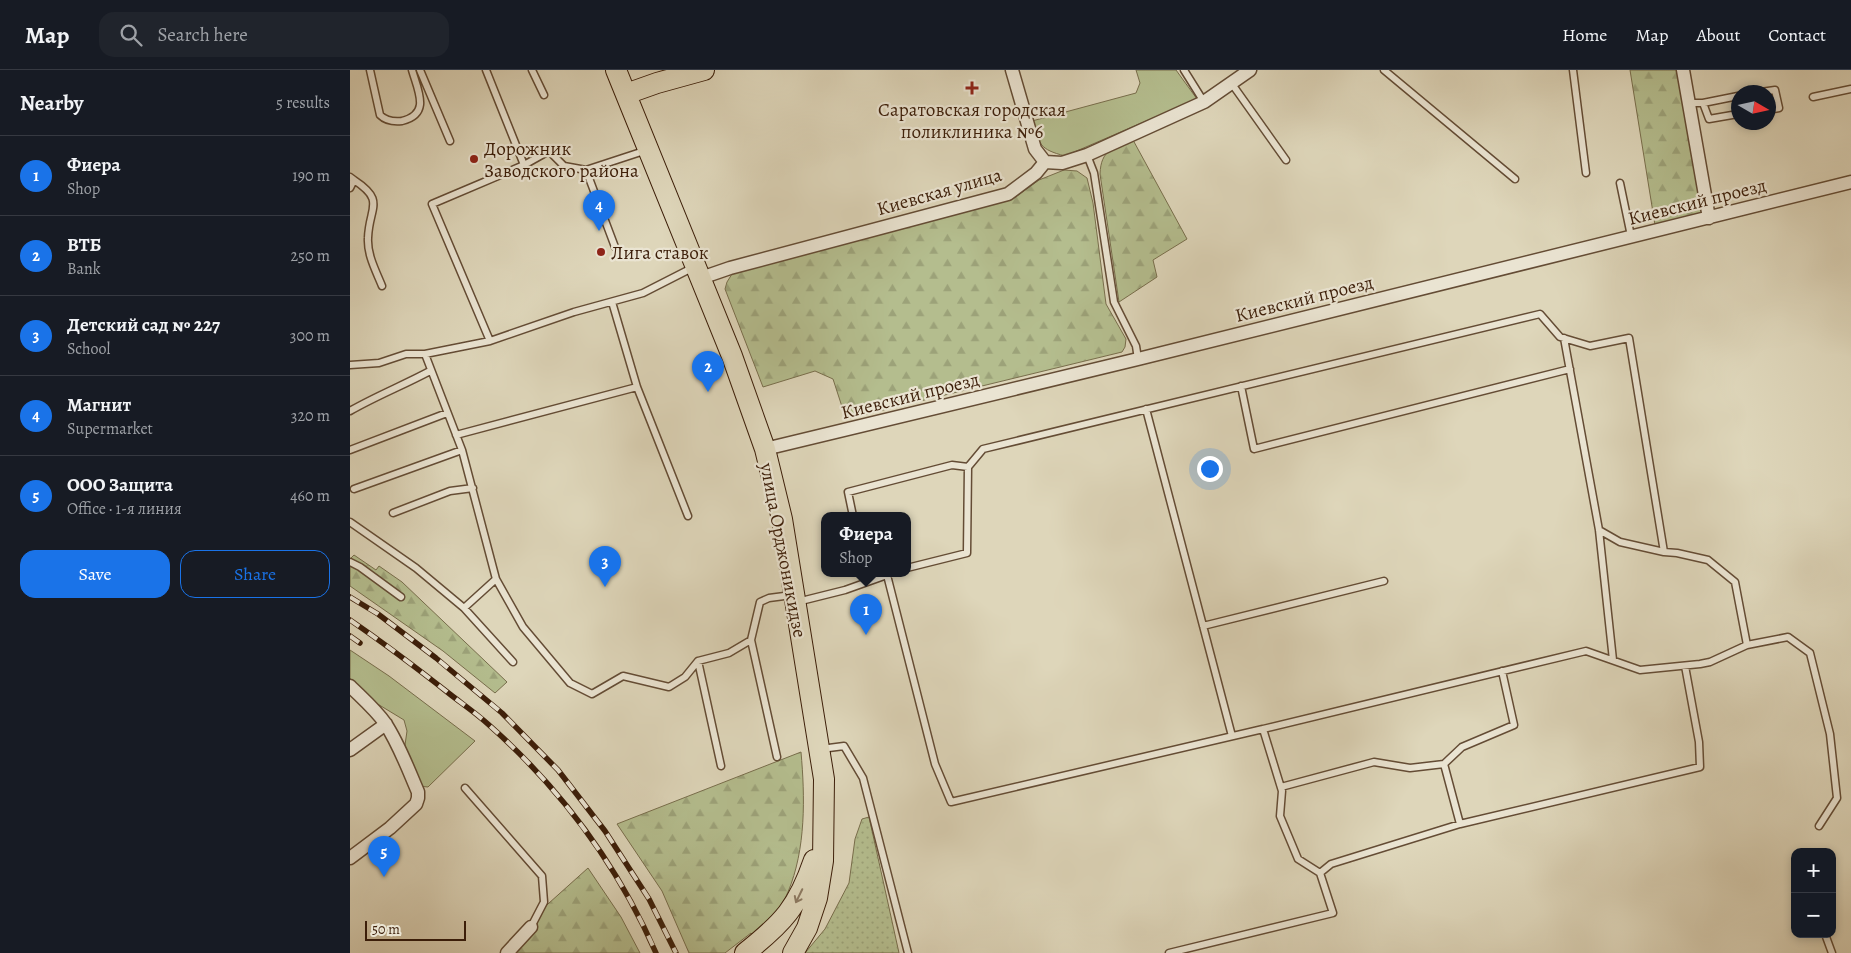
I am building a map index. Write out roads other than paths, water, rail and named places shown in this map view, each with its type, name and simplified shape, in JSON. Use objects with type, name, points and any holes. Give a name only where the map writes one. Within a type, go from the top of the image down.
[{"type":"main road","name":"улица Орджоникидзе","points":[[616,70],[732,356],[765,449],[782,519],[824,779],[823,861],[817,898],[807,928],[793,953]]},
{"type":"main road","points":[[626,94],[704,70]]},
{"type":"main road","name":"улица Орджоникидзе","points":[[745,953],[778,926],[796,904],[810,870],[824,817]]},
{"type":"street","points":[[1012,70],[1035,149],[1045,162],[1062,163],[1086,155],[1204,102],[1250,70]]},
{"type":"street","points":[[1683,70],[1709,218]]},
{"type":"street","name":"Киевская улица","points":[[699,272],[739,266],[1008,194],[1036,174],[1045,162]]},
{"type":"street","name":"Киевский проезд","points":[[765,449],[1138,359],[1851,182]]},
{"type":"street","points":[[350,686],[374,708],[386,724],[418,792],[416,804],[390,828],[350,858]]},
{"type":"street","points":[[350,750],[386,724]]},
{"type":"street","points":[[507,953],[531,926]]},
{"type":"lane","points":[[370,70],[380,115],[384,120],[391,121],[400,121],[415,116],[419,112],[421,101],[412,70]]},
{"type":"lane","points":[[420,70],[450,141]]},
{"type":"lane","points":[[486,70],[524,165]]},
{"type":"lane","points":[[532,70],[544,95]]},
{"type":"lane","points":[[1184,70],[1204,102]]},
{"type":"lane","points":[[1384,70],[1515,180]]},
{"type":"lane","points":[[1573,70],[1586,173]]},
{"type":"lane","points":[[1232,84],[1286,160]]},
{"type":"lane","points":[[1813,97],[1851,89]]},
{"type":"lane","points":[[1776,94],[1779,108],[1776,109]]},
{"type":"lane","points":[[1689,103],[1703,103],[1731,97]]},
{"type":"lane","points":[[1703,103],[1709,119],[1731,115]]},
{"type":"lane","points":[[490,341],[432,204],[524,165],[549,151],[564,166],[586,170],[648,150]]},
{"type":"lane","points":[[1086,155],[1094,173],[1114,302],[1136,346],[1138,359]]},
{"type":"lane","points":[[586,170],[616,247]]},
{"type":"lane","points":[[350,188],[352,178],[369,191],[372,196],[373,203],[368,237],[369,250],[382,286]]},
{"type":"lane","points":[[1620,183],[1631,236]]},
{"type":"lane","points":[[350,365],[379,363],[406,354],[425,354],[490,341],[574,312],[643,293],[699,272]]},
{"type":"lane","points":[[612,302],[637,387],[688,516]]},
{"type":"lane","points":[[911,567],[967,553],[968,468],[983,448],[1540,314],[1560,337],[1590,346],[1629,338],[1664,552]]},
{"type":"lane","points":[[1564,338],[1599,530],[1613,660]]},
{"type":"lane","points":[[425,354],[462,450],[496,579],[523,627],[570,683],[592,694],[623,676],[670,687],[685,677],[698,661],[728,653],[751,640]]},
{"type":"lane","points":[[1240,386],[1254,449],[1570,369]]},
{"type":"lane","points":[[350,411],[370,399],[411,382],[430,371]]},
{"type":"lane","points":[[456,435],[637,387]]},
{"type":"lane","points":[[1146,409],[1232,736]]},
{"type":"lane","points":[[350,450],[447,413]]},
{"type":"lane","points":[[354,488],[462,450]]},
{"type":"lane","points":[[852,512],[848,492],[952,465],[968,468]]},
{"type":"lane","points":[[393,513],[450,491],[472,488]]},
{"type":"lane","points":[[350,522],[416,568],[464,608],[513,662]]},
{"type":"lane","points":[[1599,530],[1620,542],[1664,552],[1677,552],[1708,560],[1735,582],[1747,645]]},
{"type":"lane","points":[[350,562],[360,567],[401,597]]},
{"type":"lane","points":[[865,577],[866,582]]},
{"type":"lane","points":[[777,756],[751,640],[760,602],[769,598],[795,598],[845,590],[880,577]]},
{"type":"lane","points":[[889,577],[935,764],[951,802],[1586,651],[1640,670],[1710,662],[1747,645],[1788,636],[1810,653],[1830,734],[1837,798],[1819,826]]},
{"type":"lane","points":[[464,608],[496,579]]},
{"type":"lane","points":[[1203,626],[1384,581]]},
{"type":"lane","points":[[698,661],[721,766]]},
{"type":"lane","points":[[1320,873],[1331,864],[1460,824],[1700,767],[1700,742],[1685,666]]},
{"type":"lane","points":[[1281,787],[1374,762],[1410,768],[1444,764],[1462,747],[1514,725],[1502,671]]},
{"type":"lane","points":[[1169,953],[1333,913],[1320,873],[1298,859],[1280,816],[1282,791],[1263,729]]},
{"type":"lane","points":[[820,749],[844,746],[863,778],[908,953]]},
{"type":"lane","points":[[1444,764],[1460,824]]},
{"type":"lane","points":[[465,788],[542,876],[544,902],[531,926]]},
{"type":"lane","points":[[1826,938],[1832,953]]},
{"type":"railway","points":[[350,597],[378,614],[436,658],[502,713],[558,770],[605,831],[649,899],[676,953]]},
{"type":"railway","points":[[350,620],[480,717],[540,775],[585,830],[605,859],[641,921],[656,953]]},
{"type":"railway","points":[[350,636],[360,643]]},
{"type":"place","name":"Саратовская городская поликлиника №6","points":[[972,88]]},
{"type":"place","name":"Дорожник Заводского района","points":[[474,159]]},
{"type":"place","name":"Магнит","points":[[599,231]]},
{"type":"place","name":"Лига ставок","points":[[601,252]]},
{"type":"place","name":"ВТБ","points":[[708,392]]},
{"type":"place","name":"Детский сад № 227","points":[[605,587]]},
{"type":"place","name":"Фиера","points":[[866,635]]},
{"type":"place","name":"ООО Защита","points":[[384,877]]}]
